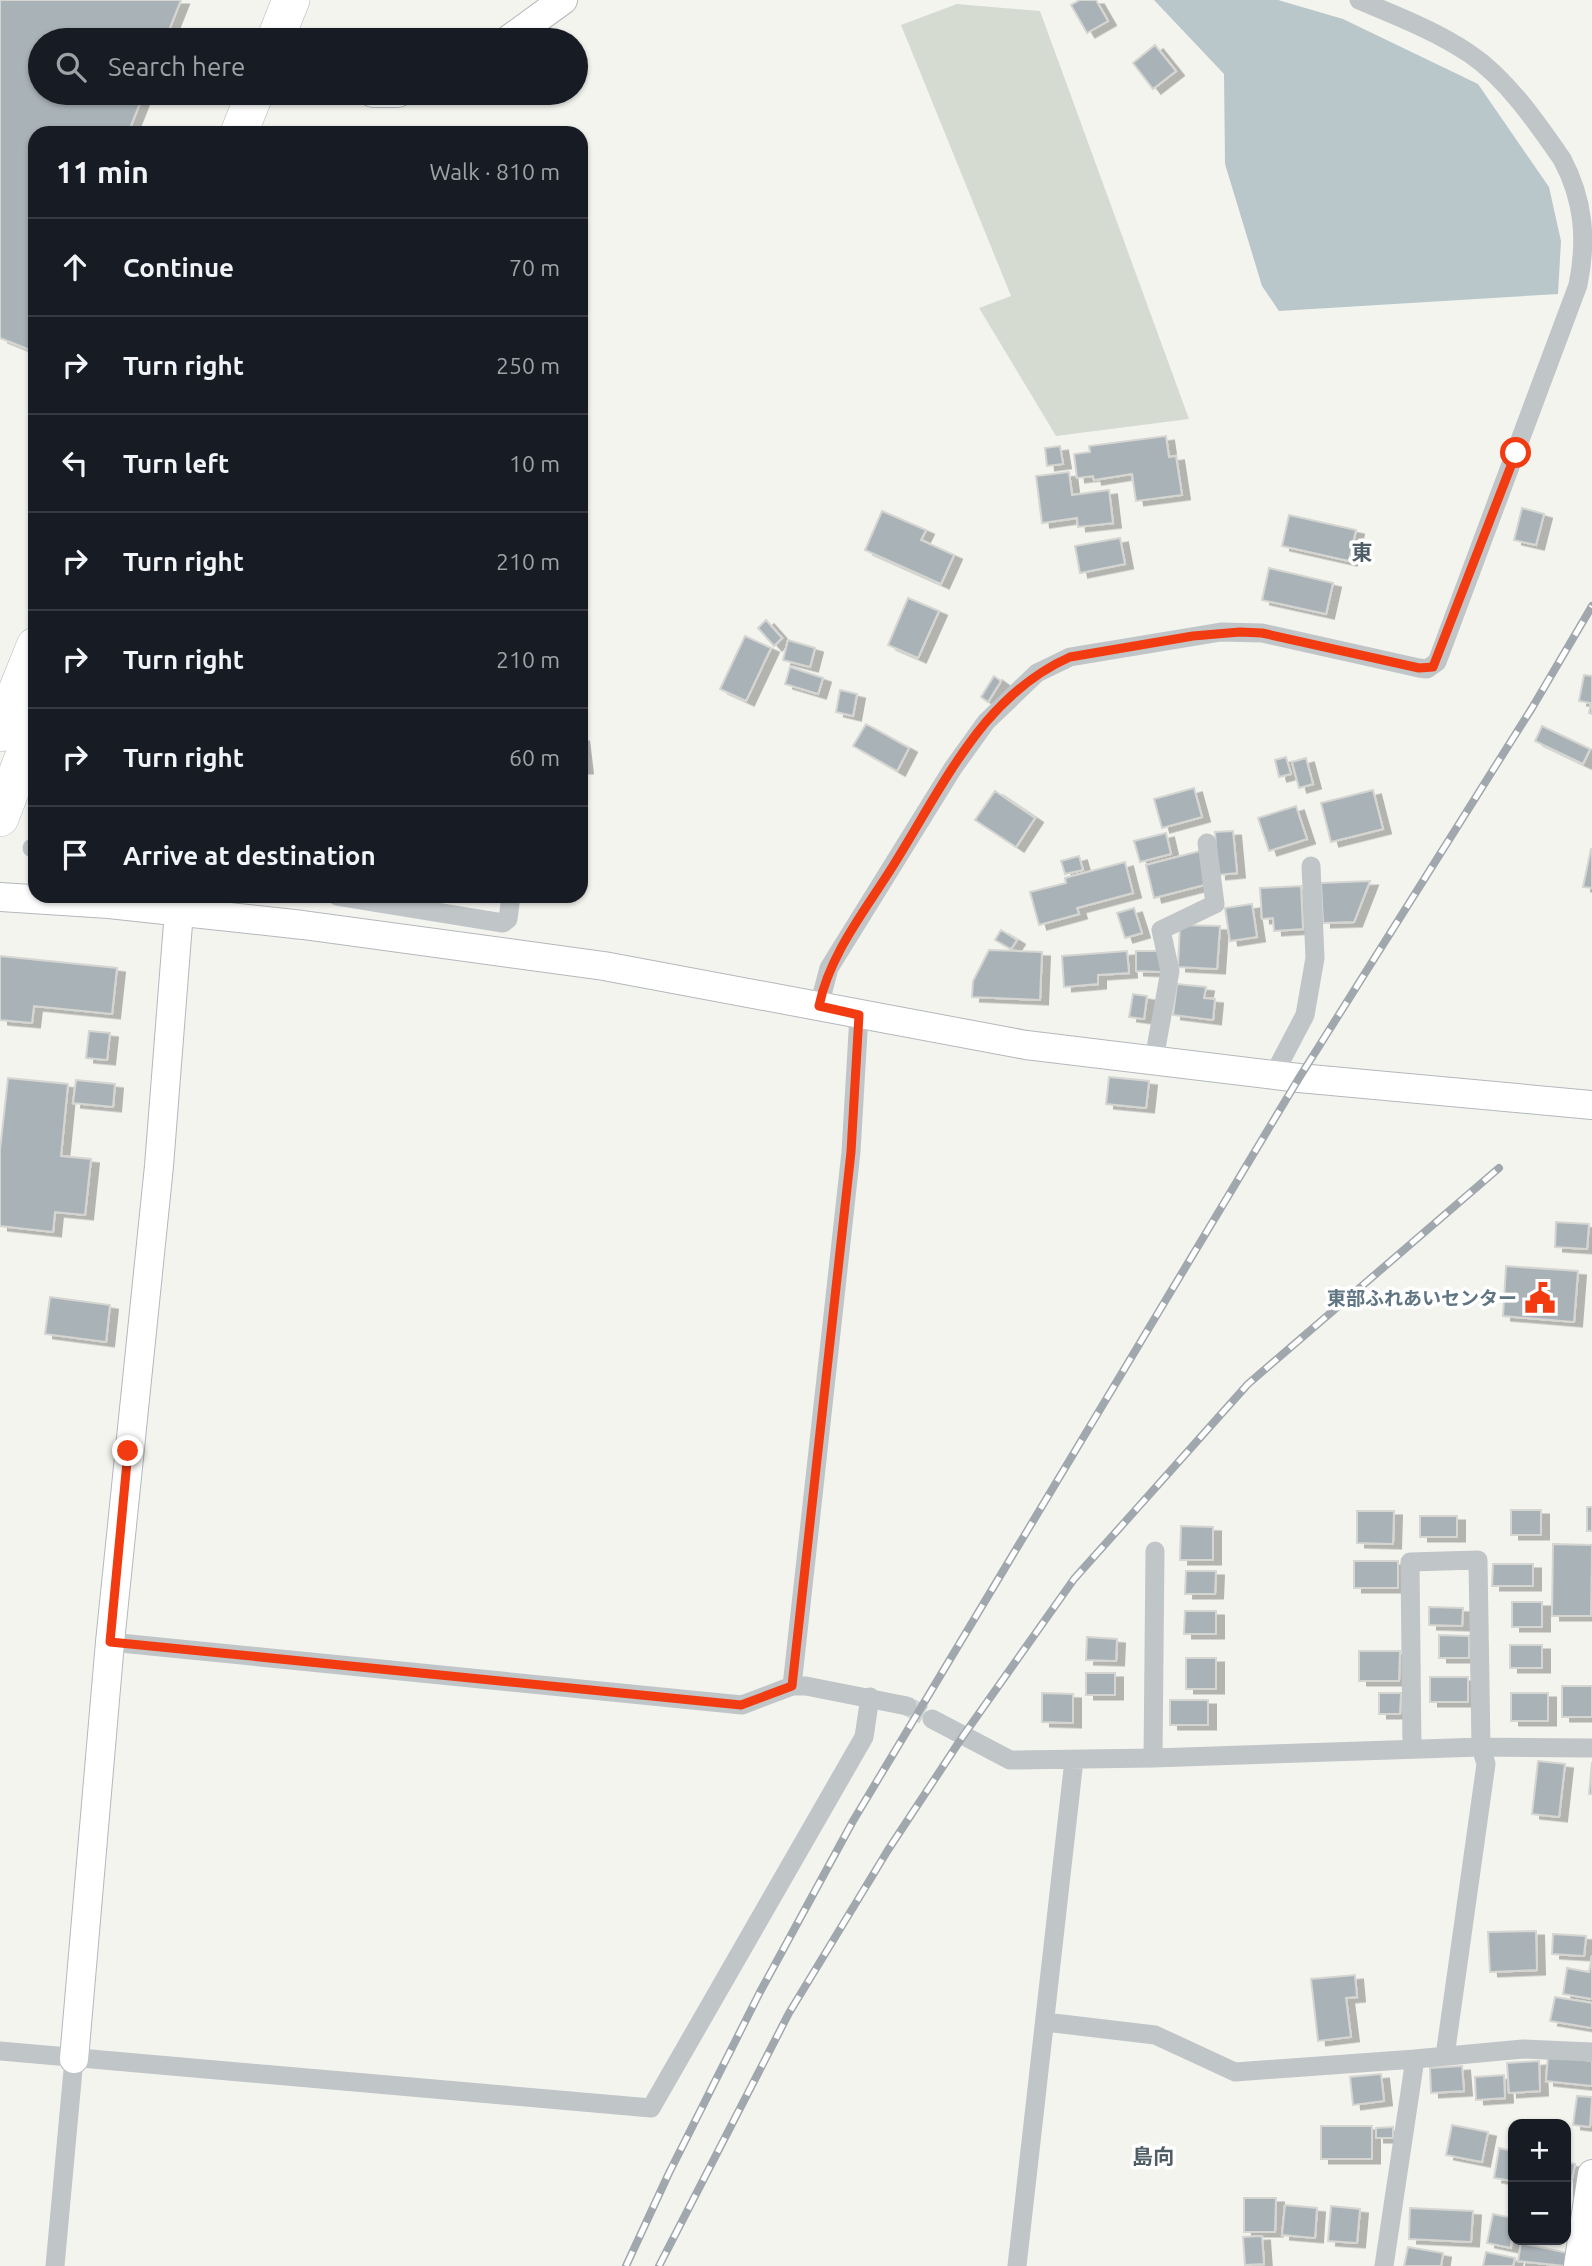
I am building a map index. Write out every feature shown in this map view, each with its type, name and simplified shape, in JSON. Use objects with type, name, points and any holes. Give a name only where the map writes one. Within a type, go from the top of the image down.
[{"type":"highway","points":[[280,28],[291,0]]},
{"type":"highway","points":[[306,28],[317,0]]},
{"type":"highway","points":[[242,126],[250,105]]},
{"type":"highway","points":[[268,126],[276,105]]},
{"type":"highway","points":[[0,733],[28,663]]},
{"type":"highway","points":[[0,818],[28,745]]},
{"type":"street","points":[[524,28],[563,0]]},
{"type":"street","points":[[819,1006],[829,968],[953,768],[986,722],[1037,673],[1070,657],[1221,632],[1262,633],[1419,668],[1427,669],[1437,662],[1578,285],[1584,256],[1582,214],[1571,175],[1563,159],[1490,71],[1473,56],[1440,36],[1359,0]]},
{"type":"street","points":[[1154,1059],[1170,971],[1161,930],[1215,904],[1207,844]]},
{"type":"street","points":[[1274,1074],[1305,1015],[1315,958],[1311,866]]},
{"type":"street","points":[[0,897],[28,898]]},
{"type":"street","points":[[118,903],[196,907],[604,965],[1026,1045],[1274,1074],[1592,1105]]},
{"type":"street","points":[[380,903],[503,923],[508,919],[510,903]]},
{"type":"street","points":[[55,2266],[110,1642],[159,1166],[196,907]]},
{"type":"street","points":[[792,1686],[851,1152],[859,1015]]},
{"type":"street","points":[[1153,1758],[1155,1551]]},
{"type":"street","points":[[1412,1749],[1410,1562],[1478,1560],[1481,1747],[1486,1763],[1445,2056]]},
{"type":"street","points":[[110,1642],[741,1705],[792,1686],[870,1697],[907,1706]]},
{"type":"street","points":[[0,2051],[651,2108],[864,1737],[870,1697]]},
{"type":"street","points":[[932,1719],[1010,1760],[1481,1747],[1592,1748]]},
{"type":"street","points":[[1017,2266],[1074,1760]]},
{"type":"street","points":[[1045,2022],[1155,2035],[1234,2072],[1523,2049],[1592,2052]]},
{"type":"street","points":[[1384,2266],[1415,2059]]},
{"type":"street","points":[[1578,2266],[1592,2174]]},
{"type":"shaded area","points":[[1154,0],[1278,0],[1343,19],[1478,84],[1549,187],[1561,241],[1558,294],[1279,311],[1262,286],[1225,164],[1224,74]]},
{"type":"shaded area","points":[[957,4],[1040,11],[1189,419],[1056,436],[979,308],[1011,296],[901,25]]},
{"type":"building","points":[[0,0],[181,0],[170,28],[28,28],[28,105],[139,105],[131,126],[28,126],[28,349],[0,338]]},
{"type":"building","points":[[1080,0],[1096,0],[1108,21],[1087,33],[1071,5]]},
{"type":"building","points":[[1155,45],[1176,71],[1153,89],[1133,63]]},
{"type":"building","points":[[1166,436],[1169,457],[1176,456],[1182,495],[1136,501],[1132,474],[1094,480],[1093,476],[1077,478],[1074,454],[1090,452],[1089,446]]},
{"type":"building","points":[[1060,446],[1063,464],[1047,466],[1045,448]]},
{"type":"building","points":[[1069,472],[1072,495],[1109,490],[1113,523],[1078,527],[1077,518],[1042,523],[1036,476]]},
{"type":"building","points":[[1522,508],[1544,514],[1536,545],[1514,540]]},
{"type":"building","points":[[882,511],[926,530],[921,540],[954,555],[941,584],[865,550]]},
{"type":"building","points":[[1289,515],[1356,530],[1349,561],[1282,546]]},
{"type":"building","points":[[1120,538],[1125,564],[1080,573],[1075,546]]},
{"type":"building","points":[[1269,568],[1333,583],[1326,614],[1262,600]]},
{"type":"building","points":[[908,598],[939,611],[918,658],[888,645]]},
{"type":"building","points":[[766,620],[782,638],[774,646],[758,628]]},
{"type":"building","points":[[745,636],[771,648],[746,701],[720,689]]},
{"type":"building","points":[[788,640],[815,648],[810,667],[783,660]]},
{"type":"building","points":[[790,667],[823,678],[818,694],[785,684]]},
{"type":"building","points":[[1584,675],[1592,676],[1592,714],[1589,713],[1591,703],[1579,701]]},
{"type":"building","points":[[994,676],[1001,681],[988,702],[981,697]]},
{"type":"building","points":[[840,690],[857,694],[853,716],[836,712]]},
{"type":"building","points":[[866,724],[909,748],[897,771],[853,746]]},
{"type":"building","points":[[1542,726],[1590,749],[1583,764],[1535,741]]},
{"type":"building","points":[[1286,757],[1291,774],[1279,777],[1275,760]]},
{"type":"building","points":[[1306,758],[1313,784],[1299,788],[1292,762]]},
{"type":"building","points":[[1194,788],[1202,817],[1162,828],[1154,799]]},
{"type":"building","points":[[1373,790],[1383,829],[1331,842],[1321,803]]},
{"type":"building","points":[[995,791],[1035,818],[1016,847],[975,820]]},
{"type":"building","points":[[1296,806],[1307,839],[1269,851],[1258,818]]},
{"type":"building","points":[[1233,831],[1237,873],[1218,875],[1215,832]]},
{"type":"building","points":[[1166,833],[1171,854],[1140,862],[1134,841]]},
{"type":"building","points":[[1592,849],[1592,888],[1583,887]]},
{"type":"building","points":[[1200,851],[1208,884],[1154,898],[1146,865]]},
{"type":"building","points":[[1079,856],[1083,870],[1065,874],[1061,861]]},
{"type":"building","points":[[1125,862],[1133,893],[1077,908],[1079,914],[1039,925],[1030,892],[1066,883],[1065,878]]},
{"type":"building","points":[[1370,881],[1354,922],[1323,923],[1321,883]]},
{"type":"building","points":[[1301,886],[1303,929],[1274,931],[1273,918],[1262,919],[1260,888]]},
{"type":"building","points":[[1252,904],[1257,937],[1230,941],[1225,908]]},
{"type":"building","points":[[1134,908],[1142,933],[1125,938],[1117,913]]},
{"type":"building","points":[[1180,925],[1220,926],[1217,969],[1178,967]]},
{"type":"building","points":[[1001,930],[1017,940],[1011,949],[995,940]]},
{"type":"building","points":[[989,950],[1042,952],[1040,1000],[972,997],[973,981]]},
{"type":"building","points":[[1127,951],[1129,973],[1098,975],[1098,984],[1064,987],[1062,956]]},
{"type":"building","points":[[1136,951],[1162,951],[1162,972],[1136,971]]},
{"type":"building","points":[[0,956],[117,968],[112,1014],[34,1006],[32,1023],[0,1020]]},
{"type":"building","points":[[1177,984],[1206,987],[1204,998],[1215,999],[1213,1020],[1173,1015]]},
{"type":"building","points":[[1133,994],[1147,996],[1144,1019],[1129,1017]]},
{"type":"building","points":[[89,1031],[110,1033],[107,1060],[86,1058]]},
{"type":"building","points":[[1109,1077],[1149,1081],[1146,1108],[1106,1104]]},
{"type":"building","points":[[8,1078],[68,1084],[61,1156],[91,1159],[85,1215],[55,1212],[53,1232],[0,1226],[0,1150]]},
{"type":"building","points":[[76,1080],[115,1084],[113,1107],[73,1103]]},
{"type":"building","points":[[1556,1222],[1589,1224],[1587,1249],[1555,1247]]},
{"type":"building","points":[[1506,1266],[1578,1271],[1574,1322],[1503,1316]]},
{"type":"building","points":[[50,1297],[110,1305],[106,1342],[45,1334]]},
{"type":"building","points":[[1587,1507],[1592,1507],[1592,1531],[1587,1531]]},
{"type":"building","points":[[1511,1510],[1541,1510],[1541,1535],[1511,1535]]},
{"type":"building","points":[[1357,1511],[1394,1511],[1393,1544],[1357,1543]]},
{"type":"building","points":[[1420,1516],[1457,1516],[1457,1537],[1420,1537]]},
{"type":"building","points":[[1181,1526],[1213,1527],[1213,1560],[1180,1560]]},
{"type":"building","points":[[1553,1544],[1592,1545],[1591,1616],[1552,1616]]},
{"type":"building","points":[[1354,1561],[1398,1561],[1398,1588],[1354,1588]]},
{"type":"building","points":[[1493,1564],[1533,1564],[1533,1586],[1492,1586]]},
{"type":"building","points":[[1186,1571],[1216,1571],[1215,1594],[1185,1594]]},
{"type":"building","points":[[1512,1602],[1542,1602],[1542,1627],[1512,1627]]},
{"type":"building","points":[[1429,1607],[1463,1608],[1462,1626],[1429,1625]]},
{"type":"building","points":[[1185,1611],[1216,1611],[1216,1634],[1184,1634]]},
{"type":"building","points":[[1439,1635],[1469,1636],[1469,1658],[1439,1658]]},
{"type":"building","points":[[1087,1637],[1117,1639],[1116,1661],[1086,1660]]},
{"type":"building","points":[[1510,1645],[1542,1645],[1542,1668],[1510,1668]]},
{"type":"building","points":[[1359,1651],[1400,1651],[1399,1681],[1359,1681]]},
{"type":"building","points":[[1186,1658],[1216,1658],[1216,1689],[1186,1689]]},
{"type":"building","points":[[1086,1673],[1115,1673],[1115,1695],[1086,1695]]},
{"type":"building","points":[[1430,1677],[1468,1677],[1468,1702],[1430,1702]]},
{"type":"building","points":[[1562,1686],[1592,1686],[1592,1717],[1562,1717]]},
{"type":"building","points":[[1042,1693],[1073,1694],[1073,1723],[1042,1722]]},
{"type":"building","points":[[1379,1693],[1401,1693],[1400,1714],[1379,1714]]},
{"type":"building","points":[[1511,1693],[1548,1693],[1548,1721],[1511,1721]]},
{"type":"building","points":[[1170,1700],[1208,1700],[1208,1725],[1170,1725]]},
{"type":"building","points":[[1538,1761],[1565,1764],[1559,1817],[1532,1814]]},
{"type":"building","points":[[1592,1762],[1592,1794],[1589,1794]]},
{"type":"building","points":[[1536,1931],[1537,1970],[1490,1972],[1488,1932]]},
{"type":"building","points":[[1553,1934],[1586,1936],[1584,1956],[1552,1954]]},
{"type":"building","points":[[1592,1956],[1592,1999],[1563,1994],[1567,1968],[1589,1972]]},
{"type":"building","points":[[1355,1975],[1357,1997],[1346,1998],[1351,2037],[1318,2041],[1311,1979]]},
{"type":"building","points":[[1555,1997],[1592,2003],[1592,2028],[1550,2021]]},
{"type":"building","points":[[1548,2056],[1592,2061],[1592,2086],[1546,2081]]},
{"type":"building","points":[[1539,2061],[1540,2091],[1509,2093],[1507,2063]]},
{"type":"building","points":[[1462,2066],[1464,2091],[1431,2093],[1430,2068]]},
{"type":"building","points":[[1381,2074],[1384,2101],[1353,2105],[1350,2077]]},
{"type":"building","points":[[1504,2075],[1505,2098],[1476,2100],[1475,2077]]},
{"type":"building","points":[[1577,2096],[1592,2097],[1590,2127],[1573,2125]]},
{"type":"building","points":[[1452,2125],[1488,2132],[1482,2162],[1446,2155]]},
{"type":"building","points":[[1321,2126],[1372,2126],[1372,2159],[1321,2159]]},
{"type":"building","points":[[1393,2127],[1393,2138],[1376,2138],[1376,2128]]},
{"type":"building","points":[[1499,2148],[1508,2150],[1508,2180],[1494,2178]]},
{"type":"building","points":[[1571,2163],[1575,2164],[1571,2183]]},
{"type":"building","points":[[1244,2198],[1276,2198],[1275,2232],[1244,2232]]},
{"type":"building","points":[[1285,2205],[1317,2208],[1315,2238],[1282,2235]]},
{"type":"building","points":[[1331,2206],[1360,2209],[1357,2243],[1328,2241]]},
{"type":"building","points":[[1410,2208],[1473,2211],[1471,2242],[1409,2239]]},
{"type":"building","points":[[1493,2214],[1508,2217],[1508,2245],[1511,2245],[1511,2248],[1487,2243]]},
{"type":"building","points":[[1262,2236],[1264,2264],[1245,2265],[1243,2237]]},
{"type":"building","points":[[1521,2245],[1568,2253],[1565,2266],[1518,2261]]},
{"type":"building","points":[[1408,2247],[1443,2253],[1441,2266],[1404,2266]]},
{"type":"building","points":[[1486,2252],[1515,2258],[1513,2266],[1483,2266]]},
{"type":"tunnel","points":[[907,1706],[932,1719]]},
{"type":"railway","points":[[626,2266],[669,2173],[760,1992],[853,1821],[1299,1078],[1532,708],[1592,606]]},
{"type":"railway","points":[[659,2266],[789,2013],[888,1850],[963,1736],[1074,1579],[1248,1384],[1499,1168]]},
{"type":"place","name":"東部ふれあいセンター","points":[[1540,1298]]},
{"type":"district","name":"東","points":[[1362,553]]},
{"type":"district","name":"島向","points":[[1153,2157]]},
{"type":"route","points":[[128,1451],[110,1642],[741,1705],[792,1686],[851,1152],[859,1015],[819,1006],[824,978],[829,968],[953,768],[986,722],[1037,673],[1054,664],[1070,657],[1221,632],[1262,633],[1419,668],[1433,667],[1516,453]]}]
